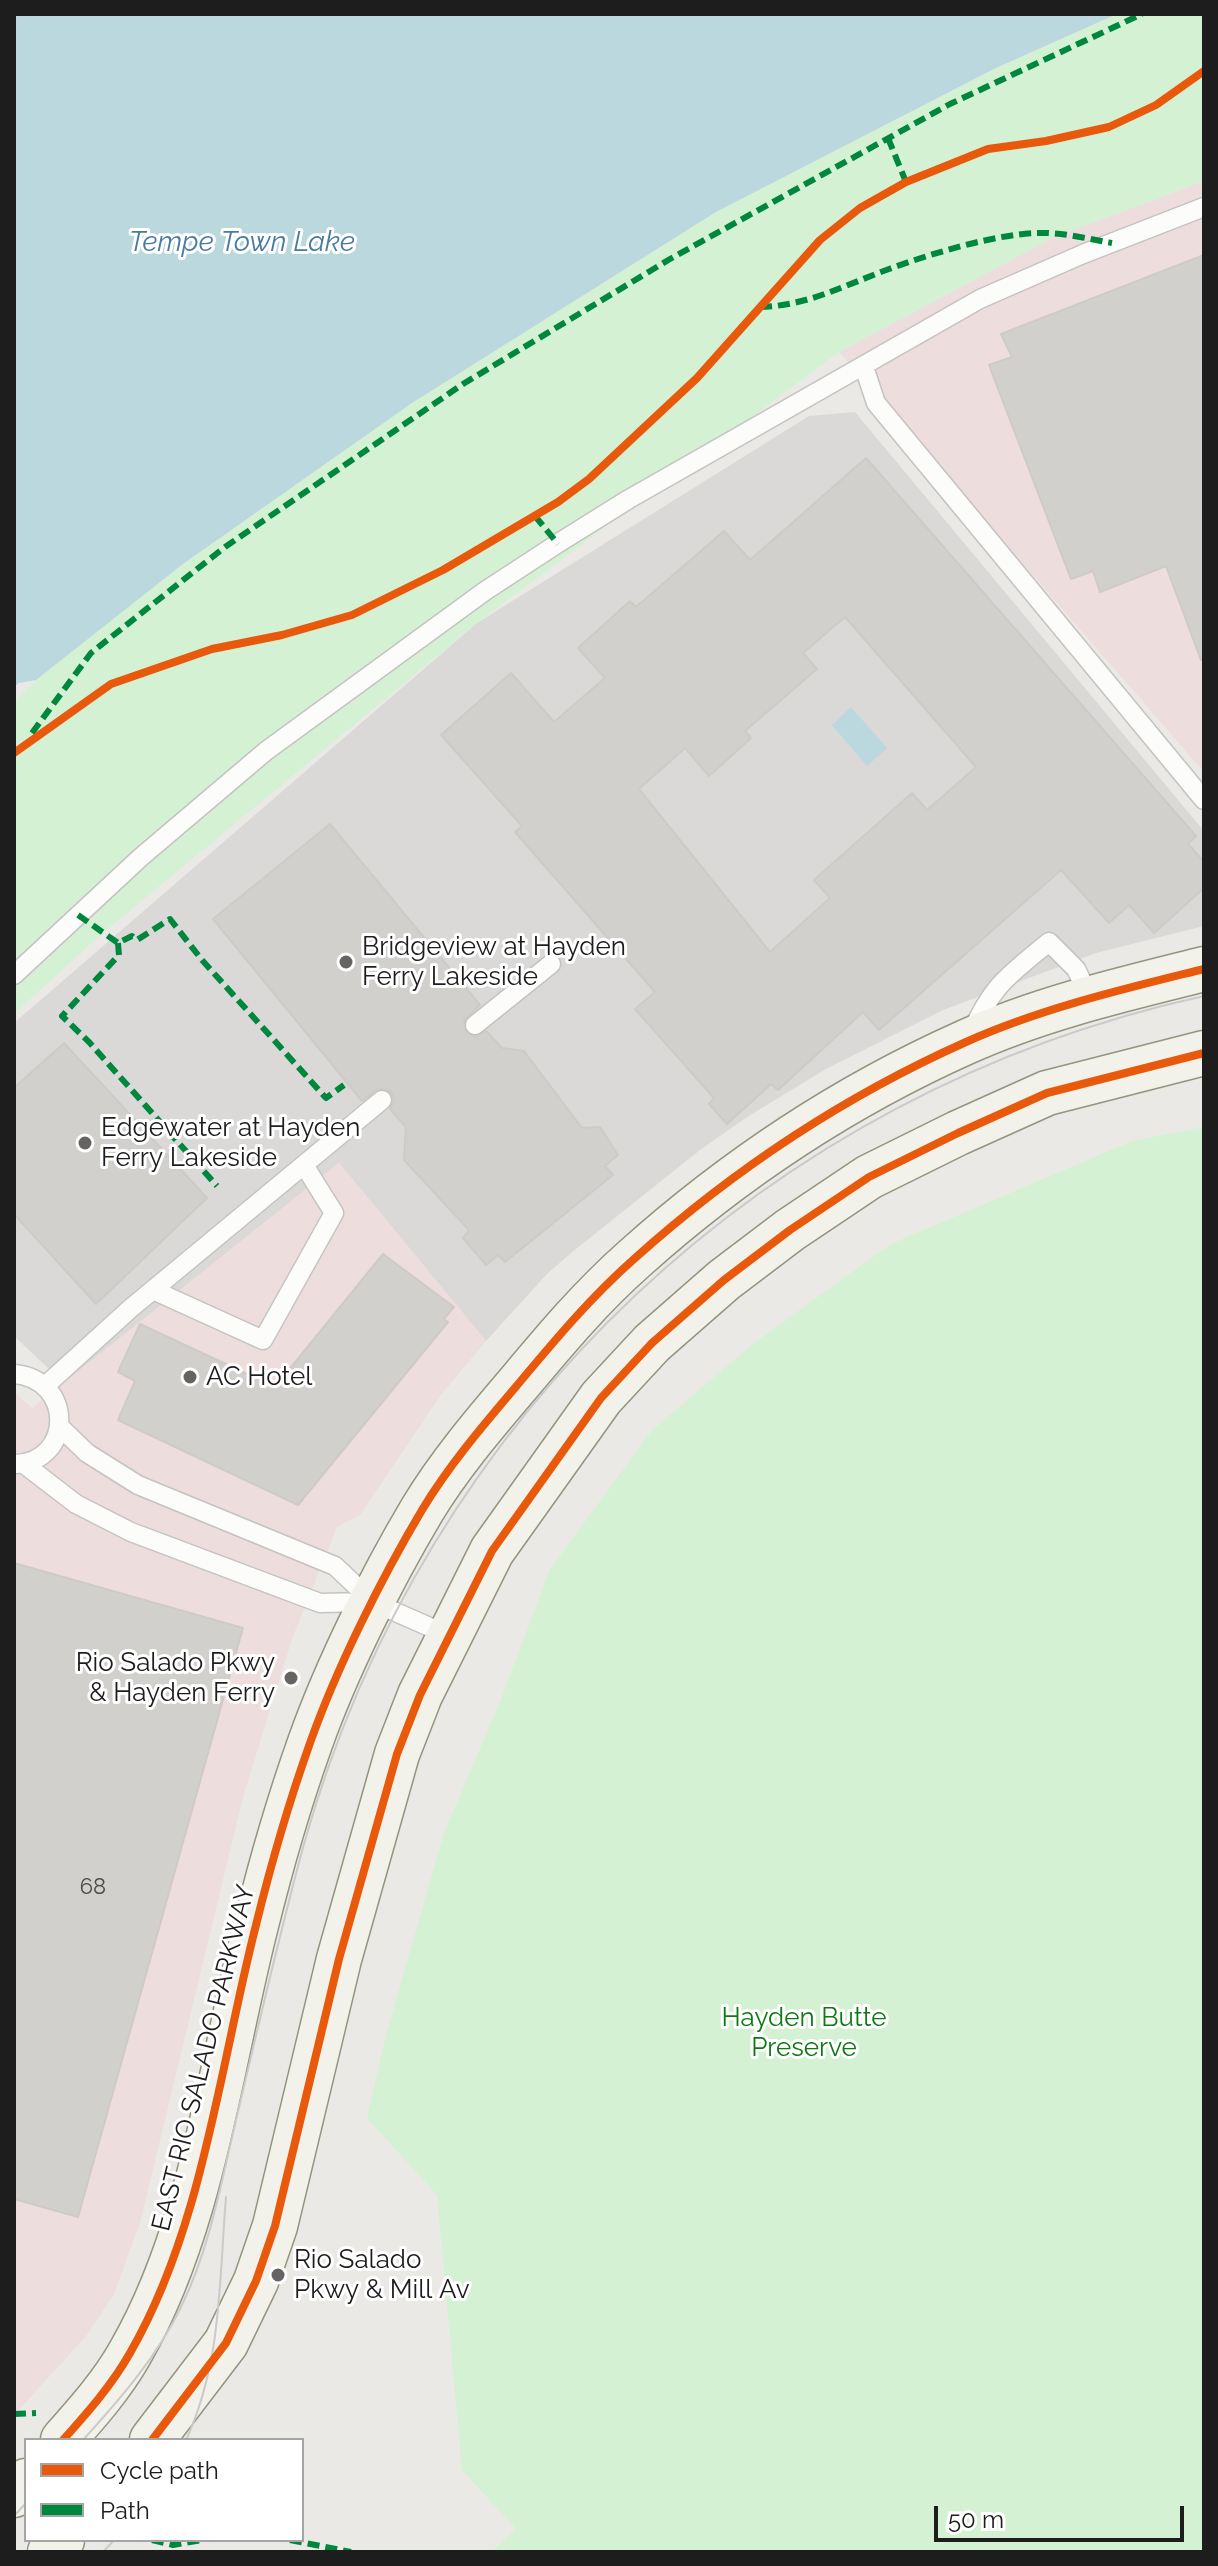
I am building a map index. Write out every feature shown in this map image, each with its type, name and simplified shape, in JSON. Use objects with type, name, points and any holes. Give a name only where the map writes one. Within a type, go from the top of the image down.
[{"type":"main road","name":"EAST RIO SALADO PARKWAY","points":[[65,2438],[104,2392],[129,2355],[157,2299],[176,2249],[199,2174],[257,1921],[311,1741],[373,1602],[424,1506],[482,1426],[580,1311],[634,1258],[749,1166],[834,1111],[969,1041],[1090,998],[1204,969]]},
{"type":"main road","points":[[154,2438],[226,2343],[256,2281],[275,2226],[339,1959],[397,1754],[420,1695],[492,1551],[601,1398],[652,1343],[724,1280],[790,1230],[869,1177],[1047,1093],[1141,1040],[1204,1025]]},
{"type":"main road","points":[[1047,1093],[1204,1053]]},
{"type":"lane","points":[[14,975],[141,857],[266,751],[485,591],[629,499],[980,299],[1083,254],[1204,207]]},
{"type":"lane","points":[[864,367],[876,403],[1204,800]]},
{"type":"lane","points":[[969,1041],[985,1002],[1002,980],[1049,942],[1076,969],[1090,998]]},
{"type":"lane","points":[[475,1025],[551,964]]},
{"type":"lane","points":[[45,1386],[153,1290],[382,1100]]},
{"type":"lane","points":[[153,1290],[263,1340],[334,1213],[304,1165]]},
{"type":"lane","points":[[14,1374],[26,1375],[45,1386],[57,1404],[59,1426],[50,1447],[39,1457],[19,1464]]},
{"type":"lane","points":[[59,1426],[87,1453],[138,1485],[335,1566],[373,1602],[450,1636]]},
{"type":"lane","points":[[19,1464],[76,1504],[131,1532],[320,1603],[373,1602]]},
{"type":"shaded area","points":[[1204,181],[1204,772],[839,352],[1056,236]]},
{"type":"shaded area","points":[[855,412],[1204,831],[1204,926],[1096,953],[943,1010],[826,1069],[700,1150],[571,1253],[547,1274],[486,1341],[339,1163],[64,1383],[14,1336],[14,1023],[477,623],[809,416]]},
{"type":"shaded area","points":[[339,1163],[486,1341],[440,1396],[360,1515],[337,1527],[292,1639],[243,1797],[140,2223],[114,2294],[87,2335],[14,2415],[14,1392],[32,1408]]},
{"type":"green space","points":[[1117,14],[1204,14],[1204,181],[1056,236],[839,352],[477,623],[98,937],[14,1014],[14,702],[36,680],[183,564],[412,403],[716,212],[997,68]]},
{"type":"green space","name":"Hayden Butte Preserve","points":[[1204,1127],[1204,2552],[491,2552],[516,2529],[462,2470],[437,2195],[367,2118],[385,2039],[444,1833],[501,1699],[549,1571],[652,1430],[754,1343],[891,1244],[1132,1141]]},
{"type":"water","name":"Tempe Town Lake","points":[[14,14],[1117,14],[996,68],[716,212],[412,403],[183,564],[36,680],[14,687]]},
{"type":"water","points":[[851,707],[887,748],[867,766],[832,725]]},
{"type":"building","points":[[1204,255],[1204,660],[1201,660],[1166,566],[1100,592],[1093,571],[1071,579],[989,365],[1012,357],[1001,334]]},
{"type":"building","points":[[866,458],[1196,836],[1188,844],[1204,862],[1204,888],[1154,933],[1129,905],[1109,923],[1061,870],[879,1030],[863,1012],[778,1090],[771,1084],[727,1124],[709,1104],[714,1098],[635,1009],[655,992],[515,832],[522,826],[441,735],[511,673],[554,722],[605,678],[578,648],[630,601],[636,607],[724,531],[750,560]],"holes":[[[845,617],[976,767],[927,810],[912,793],[814,880],[830,898],[770,952],[639,789],[685,748],[709,776],[751,738],[745,731],[817,669],[803,653]]]},
{"type":"building","points":[[330,824],[480,1005],[464,1020],[466,1033],[476,1037],[486,1031],[502,1048],[524,1051],[582,1128],[600,1127],[618,1155],[605,1166],[613,1175],[505,1262],[498,1255],[486,1265],[463,1238],[469,1230],[404,1160],[406,1127],[390,1109],[394,1099],[391,1092],[379,1088],[362,1101],[213,919]]},
{"type":"building","name":"Edgewater at Hayden Ferry Lakeside","points":[[64,1043],[207,1198],[96,1304],[14,1214],[14,1088]]},
{"type":"building","name":"AC Hotel","points":[[383,1254],[454,1307],[444,1319],[448,1322],[298,1505],[118,1420],[135,1381],[118,1372],[140,1324],[275,1387]]},
{"type":"building","points":[[14,1563],[243,1628],[78,2217],[14,2199]]},
{"type":"tram line","points":[[85,2438],[124,2393],[161,2343],[181,2307],[200,2262],[304,1844],[360,1688],[434,1544],[527,1412],[636,1295],[760,1193],[896,1109],[1045,1042],[1204,996]]},
{"type":"tram line","points":[[187,2438],[198,2411],[213,2351],[226,2197]]},
{"type":"tram line","points":[[14,2516],[24,2505]]},
{"type":"tram line","points":[[103,2552],[112,2542]]},
{"type":"marked path","points":[[32,733],[91,653],[225,547],[463,384],[670,259],[950,104],[1142,14]]},
{"type":"marked path","points":[[888,138],[906,182]]},
{"type":"marked path","points":[[760,307],[810,299],[924,257],[1002,237],[1047,233],[1112,243]]},
{"type":"marked path","points":[[535,516],[558,544]]},
{"type":"marked path","points":[[78,915],[118,943],[132,936],[137,940],[170,919],[202,960],[326,1098],[344,1085]]},
{"type":"marked path","points":[[118,943],[119,955],[62,1016],[89,1042],[217,1186]]},
{"type":"marked path","points":[[14,2414],[36,2413]]},
{"type":"marked path","points":[[160,2542],[173,2545],[190,2542]]},
{"type":"marked path","points":[[300,2542],[351,2552]]},
{"type":"cycle path","points":[[14,753],[111,684],[212,649],[282,635],[352,615],[443,570],[558,502],[589,479],[697,378],[820,240],[860,208],[906,182],[988,149],[1046,141],[1109,127],[1156,105],[1204,71]]},
{"type":"cycle path","points":[[65,2438],[123,2365],[155,2304],[175,2253],[207,2144],[268,1879],[321,1714],[346,1654],[391,1565],[422,1510],[468,1445],[560,1335],[618,1273],[710,1196],[791,1138],[877,1086],[995,1030],[1084,1000],[1204,969]]},
{"type":"cycle path","points":[[154,2438],[226,2343],[256,2281],[275,2226],[339,1959],[397,1754],[420,1695],[492,1551],[601,1398],[652,1343],[724,1280],[790,1230],[869,1177],[1047,1093],[1204,1053]]},
{"type":"place","name":"Bridgeview at Hayden Ferry Lakeside","points":[[346,962]]},
{"type":"place","name":"Edgewater at Hayden Ferry Lakeside","points":[[85,1143]]},
{"type":"place","name":"AC Hotel","points":[[190,1377]]},
{"type":"place","name":"Rio Salado Pkwy & Hayden Ferry","points":[[291,1678]]},
{"type":"place","name":"Rio Salado Pkwy & Mill Av","points":[[278,2275]]}]
